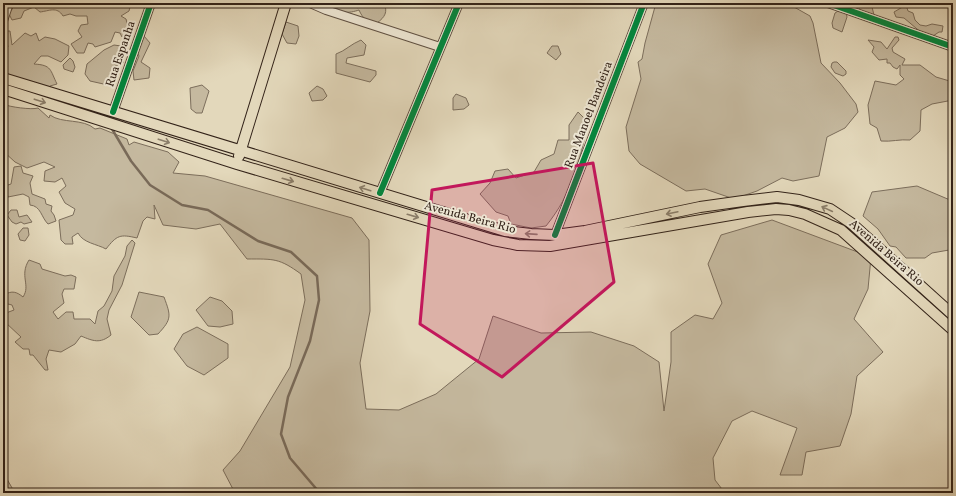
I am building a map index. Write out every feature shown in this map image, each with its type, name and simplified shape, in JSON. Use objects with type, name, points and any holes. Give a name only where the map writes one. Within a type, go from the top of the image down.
[{"type":"main road","points":[[237,164],[286,3]]},
{"type":"main road","name":"Avenida Beira Rio","points":[[3,78],[505,231],[555,235],[586,231],[700,207],[777,196],[817,204],[830,209],[851,223],[953,315]]},
{"type":"main road","name":"Avenida Beira Rio","points":[[3,90],[237,164],[493,240],[518,245],[550,246],[776,209],[805,214],[829,224],[853,239],[953,330]]},
{"type":"main road","points":[[700,207],[702,220]]},
{"type":"street","points":[[3,21],[9,3]]},
{"type":"street","name":"Rua Espanha","points":[[113,112],[151,3]]},
{"type":"street","points":[[310,3],[326,10],[440,47]]},
{"type":"street","points":[[380,193],[459,3]]},
{"type":"street","name":"Rua Manoel Bandeira","points":[[555,235],[644,3]]},
{"type":"street","points":[[828,3],[953,47]]},
{"type":"highlighted area","points":[[593,163],[614,282],[502,377],[420,324],[432,190]]},
{"type":"shaded area","points":[[13,3],[131,3],[129,11],[121,16],[126,19],[129,31],[128,36],[122,37],[120,33],[115,32],[111,42],[95,47],[93,44],[88,43],[84,53],[77,53],[71,44],[82,37],[78,31],[81,25],[88,24],[87,16],[76,16],[70,14],[63,16],[55,10],[40,12],[34,7],[24,11],[21,18],[12,20],[9,14],[14,6]]},
{"type":"shaded area","points":[[334,3],[349,3],[358,8],[359,3],[384,3],[386,12],[380,21],[374,23],[366,20],[359,10],[344,12],[338,10]]},
{"type":"shaded area","points":[[656,3],[787,3],[810,16],[813,23],[821,63],[840,83],[856,104],[858,112],[845,128],[827,137],[819,176],[793,181],[782,178],[757,191],[734,199],[705,189],[686,191],[640,164],[629,151],[626,127],[641,79],[638,62],[642,59]]},
{"type":"shaded area","points":[[860,3],[871,3],[874,15],[873,16],[860,11],[858,5]]},
{"type":"shaded area","points":[[906,5],[908,11],[913,13],[915,20],[920,25],[926,26],[932,24],[943,26],[942,32],[939,32],[933,36],[923,34],[904,18],[896,17],[894,12]]},
{"type":"shaded area","points":[[840,10],[846,12],[847,17],[842,32],[833,28],[832,23],[835,13]]},
{"type":"shaded area","points":[[286,22],[298,26],[299,36],[296,44],[287,43],[282,34]]},
{"type":"shaded area","points":[[5,31],[10,31],[12,45],[25,33],[31,36],[36,33],[39,41],[45,37],[55,39],[69,46],[68,55],[61,62],[48,56],[41,56],[34,64],[50,69],[57,84],[50,86],[43,96],[16,88],[7,79],[3,64],[3,52],[8,47]]},
{"type":"shaded area","points":[[138,36],[144,36],[150,43],[141,62],[150,68],[149,78],[134,80],[133,71],[139,56],[136,48]]},
{"type":"shaded area","points":[[895,37],[898,37],[899,40],[892,48],[893,52],[905,59],[902,65],[920,65],[936,77],[953,82],[953,100],[932,104],[921,110],[920,131],[910,140],[881,141],[877,128],[870,124],[868,105],[875,81],[896,85],[904,79],[900,75],[900,65],[897,69],[890,63],[887,63],[887,59],[879,60],[872,52],[874,47],[868,40],[881,42],[887,49]]},
{"type":"shaded area","points":[[361,40],[366,45],[364,55],[347,58],[346,63],[376,71],[376,75],[370,82],[336,73],[336,54]]},
{"type":"shaded area","points":[[114,45],[121,46],[124,55],[123,63],[115,66],[117,69],[114,78],[108,85],[90,81],[85,74],[87,64],[104,50]]},
{"type":"shaded area","points":[[552,46],[558,46],[561,54],[556,60],[547,53]]},
{"type":"shaded area","points":[[70,58],[75,67],[73,72],[64,69],[63,65]]},
{"type":"shaded area","points":[[837,62],[846,71],[846,74],[843,76],[835,73],[831,67],[832,63]]},
{"type":"shaded area","points":[[202,85],[209,91],[202,113],[196,113],[191,109],[190,88]]},
{"type":"shaded area","points":[[317,86],[323,89],[327,96],[323,100],[312,101],[309,93]]},
{"type":"shaded area","points":[[456,94],[466,98],[469,105],[464,109],[453,110],[453,98]]},
{"type":"shaded area","points":[[3,104],[20,108],[38,108],[49,118],[50,115],[55,118],[85,123],[95,129],[100,128],[127,139],[129,145],[134,142],[168,152],[179,162],[173,173],[205,176],[352,218],[369,240],[370,311],[360,363],[366,409],[399,410],[436,394],[479,359],[493,316],[541,333],[591,332],[634,346],[659,362],[664,411],[671,362],[671,332],[695,315],[713,319],[722,303],[708,264],[721,235],[772,220],[871,257],[868,289],[854,319],[883,352],[857,376],[851,414],[840,446],[806,452],[802,475],[780,475],[797,428],[752,411],[732,421],[713,458],[715,480],[725,493],[235,493],[223,470],[240,451],[290,367],[305,300],[301,274],[276,260],[247,259],[220,224],[196,229],[163,225],[154,205],[155,219],[147,217],[143,221],[137,238],[123,236],[116,238],[106,249],[83,239],[78,233],[72,237],[73,244],[65,244],[61,240],[59,220],[73,215],[75,209],[65,203],[59,192],[66,186],[62,178],[55,182],[44,181],[45,171],[55,167],[44,162],[27,168],[15,162],[3,151]]},
{"type":"shaded area","points":[[578,112],[588,122],[582,150],[569,189],[555,214],[546,226],[531,228],[511,224],[508,216],[496,212],[480,194],[490,183],[495,171],[508,169],[516,178],[534,172],[541,160],[554,154],[558,140],[569,140],[569,125]]},
{"type":"shaded area","points":[[21,166],[23,173],[33,176],[30,183],[32,194],[45,199],[46,204],[52,206],[51,211],[56,221],[48,224],[39,210],[30,205],[29,197],[23,194],[8,197],[5,186],[11,184],[14,167]]},
{"type":"shaded area","points":[[917,186],[950,200],[953,203],[953,239],[949,250],[932,253],[925,258],[906,258],[896,247],[890,246],[878,229],[863,216],[872,192]]},
{"type":"shaded area","points":[[11,210],[17,210],[19,217],[27,215],[32,222],[24,224],[21,222],[16,224],[12,222],[7,215]]},
{"type":"shaded area","points":[[23,228],[28,228],[29,235],[25,241],[20,240],[18,234]]},
{"type":"shaded area","points":[[132,240],[135,243],[122,285],[109,310],[107,319],[111,335],[100,341],[81,336],[75,344],[61,352],[49,350],[46,359],[48,370],[45,370],[33,355],[30,355],[29,349],[23,349],[15,342],[21,337],[5,322],[6,313],[14,310],[12,305],[8,304],[3,310],[3,293],[4,295],[14,292],[23,297],[26,288],[25,271],[29,260],[40,264],[42,269],[65,276],[71,275],[76,277],[74,289],[64,289],[62,294],[64,303],[53,312],[58,319],[66,312],[73,312],[74,319],[90,319],[95,324],[98,311],[104,306],[112,291],[114,276],[125,256],[127,246]]},
{"type":"shaded area","points":[[139,292],[164,297],[169,317],[166,325],[158,334],[149,335],[131,317]]},
{"type":"shaded area","points":[[210,297],[222,301],[232,311],[233,324],[220,327],[208,326],[196,310]]},
{"type":"shaded area","points":[[197,327],[228,344],[228,358],[204,375],[187,366],[174,349],[183,334]]},
{"type":"shaded area","points":[[4,474],[15,493],[3,493]]},
{"type":"waterway","points":[[112,129],[131,161],[150,185],[182,205],[208,210],[258,241],[291,252],[317,276],[319,300],[310,341],[288,397],[281,434],[290,458],[319,492],[322,493]]},
{"type":"cycle path","points":[[113,112],[151,3]]},
{"type":"cycle path","points":[[380,193],[459,3]]},
{"type":"cycle path","points":[[555,235],[644,3]]},
{"type":"cycle path","points":[[828,3],[953,47]]}]
